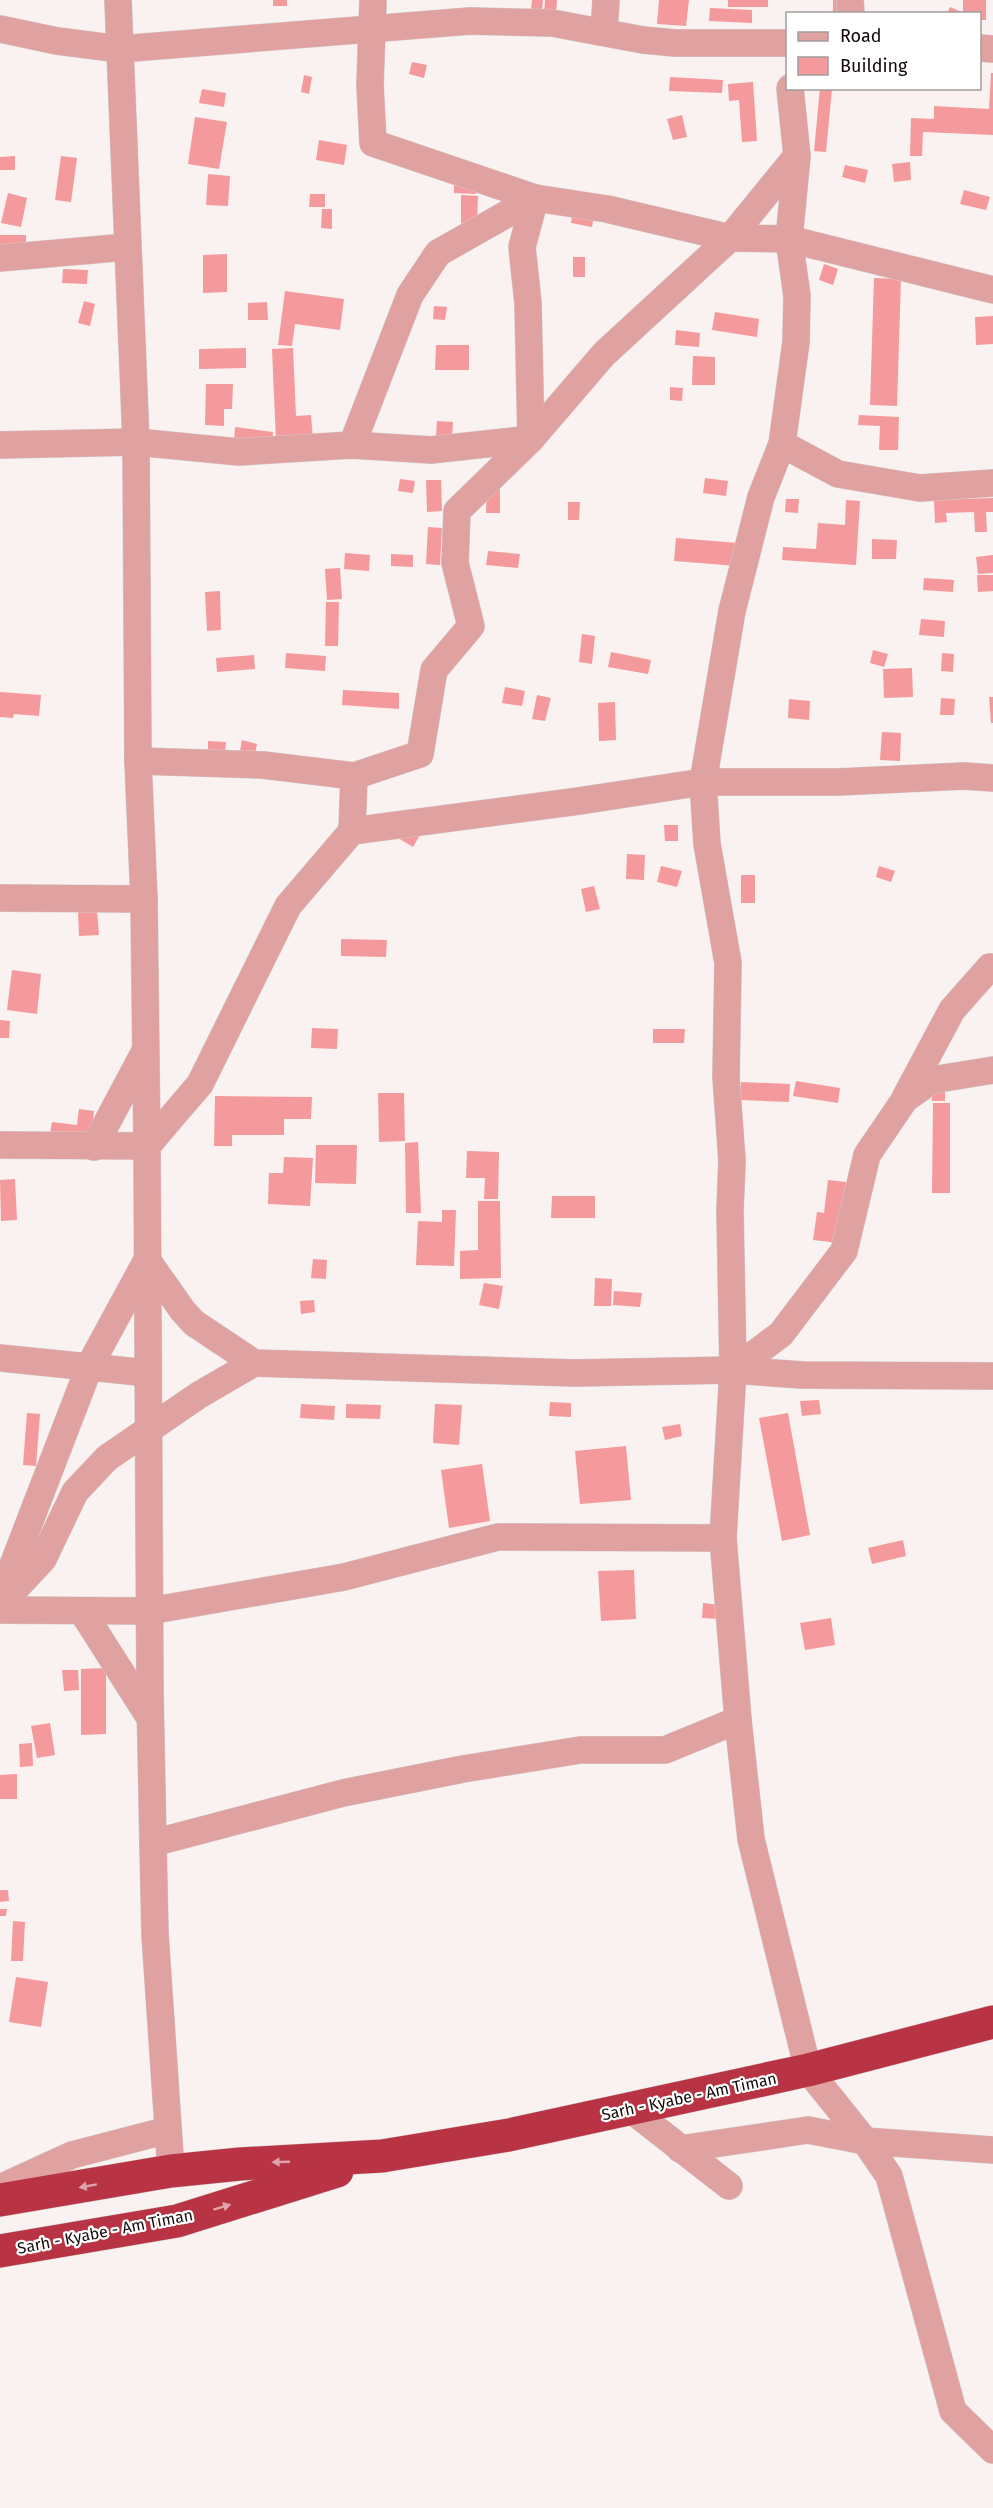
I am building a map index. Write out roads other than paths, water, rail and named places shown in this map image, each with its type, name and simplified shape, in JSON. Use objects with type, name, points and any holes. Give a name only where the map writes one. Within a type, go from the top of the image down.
[{"type":"highway","name":"Sarh - Kyabe - Am Timan","points":[[0,2200],[171,2171],[240,2164],[382,2156],[509,2135],[808,2070],[993,2022]]},
{"type":"highway","name":"Sarh - Kyabe - Am Timan","points":[[0,2251],[177,2221],[382,2156]]},
{"type":"street","points":[[118,0],[136,442],[138,761],[144,899],[146,1049],[150,1718],[155,1934],[171,2171]]},
{"type":"street","points":[[373,0],[370,85],[373,143],[535,198],[607,209],[730,238],[789,239],[993,290]]},
{"type":"street","points":[[604,32],[606,0]]},
{"type":"street","points":[[0,30],[57,41],[120,49],[372,31],[470,21],[552,23],[643,40],[786,51]]},
{"type":"street","points":[[790,90],[797,156],[789,239],[797,296],[796,342],[782,444],[761,497],[745,553],[732,611],[703,782],[707,844],[728,963],[726,1077],[732,1161],[730,1210],[734,1370],[723,1538],[738,1720],[751,1839],[808,2070],[865,2141],[889,2176],[953,2411],[993,2450]]},
{"type":"street","points":[[138,761],[263,765],[354,776],[420,754],[434,670],[471,626],[455,563],[457,511],[531,440],[604,354],[730,238],[797,156]]},
{"type":"street","points":[[531,440],[528,303],[522,248],[535,198]]},
{"type":"street","points":[[352,445],[411,295],[438,253],[535,198]]},
{"type":"street","points":[[0,258],[127,246]]},
{"type":"street","points":[[0,445],[136,442],[239,452],[352,445],[431,450],[531,440]]},
{"type":"street","points":[[782,444],[838,474],[920,488],[993,483]]},
{"type":"street","points":[[0,1145],[147,1146],[200,1084],[288,906],[352,831],[354,776]]},
{"type":"street","points":[[352,831],[703,782],[838,782],[964,776],[993,777]]},
{"type":"street","points":[[0,898],[144,899]]},
{"type":"street","points":[[734,1370],[781,1334],[844,1251],[867,1155],[905,1099],[952,1010],[992,967]]},
{"type":"street","points":[[94,1147],[146,1049]]},
{"type":"street","points":[[905,1099],[932,1080],[993,1070]]},
{"type":"street","points":[[147,1260],[194,1323],[254,1363],[575,1373],[734,1370],[802,1376],[993,1376]]},
{"type":"street","points":[[0,1598],[90,1365],[147,1260]]},
{"type":"street","points":[[0,1358],[90,1365],[148,1373]]},
{"type":"street","points":[[0,1605],[43,1559],[75,1492],[107,1458],[199,1395],[254,1363]]},
{"type":"street","points":[[0,1610],[150,1611],[344,1577],[498,1537],[723,1538]]},
{"type":"street","points":[[82,1611],[150,1718]]},
{"type":"street","points":[[153,1843],[343,1793],[463,1769],[580,1750],[665,1750],[738,1720]]},
{"type":"street","points":[[629,2108],[729,2186]]},
{"type":"street","points":[[0,2188],[72,2155],[168,2130]]},
{"type":"street","points":[[680,2149],[808,2130],[865,2141],[993,2150]]}]
